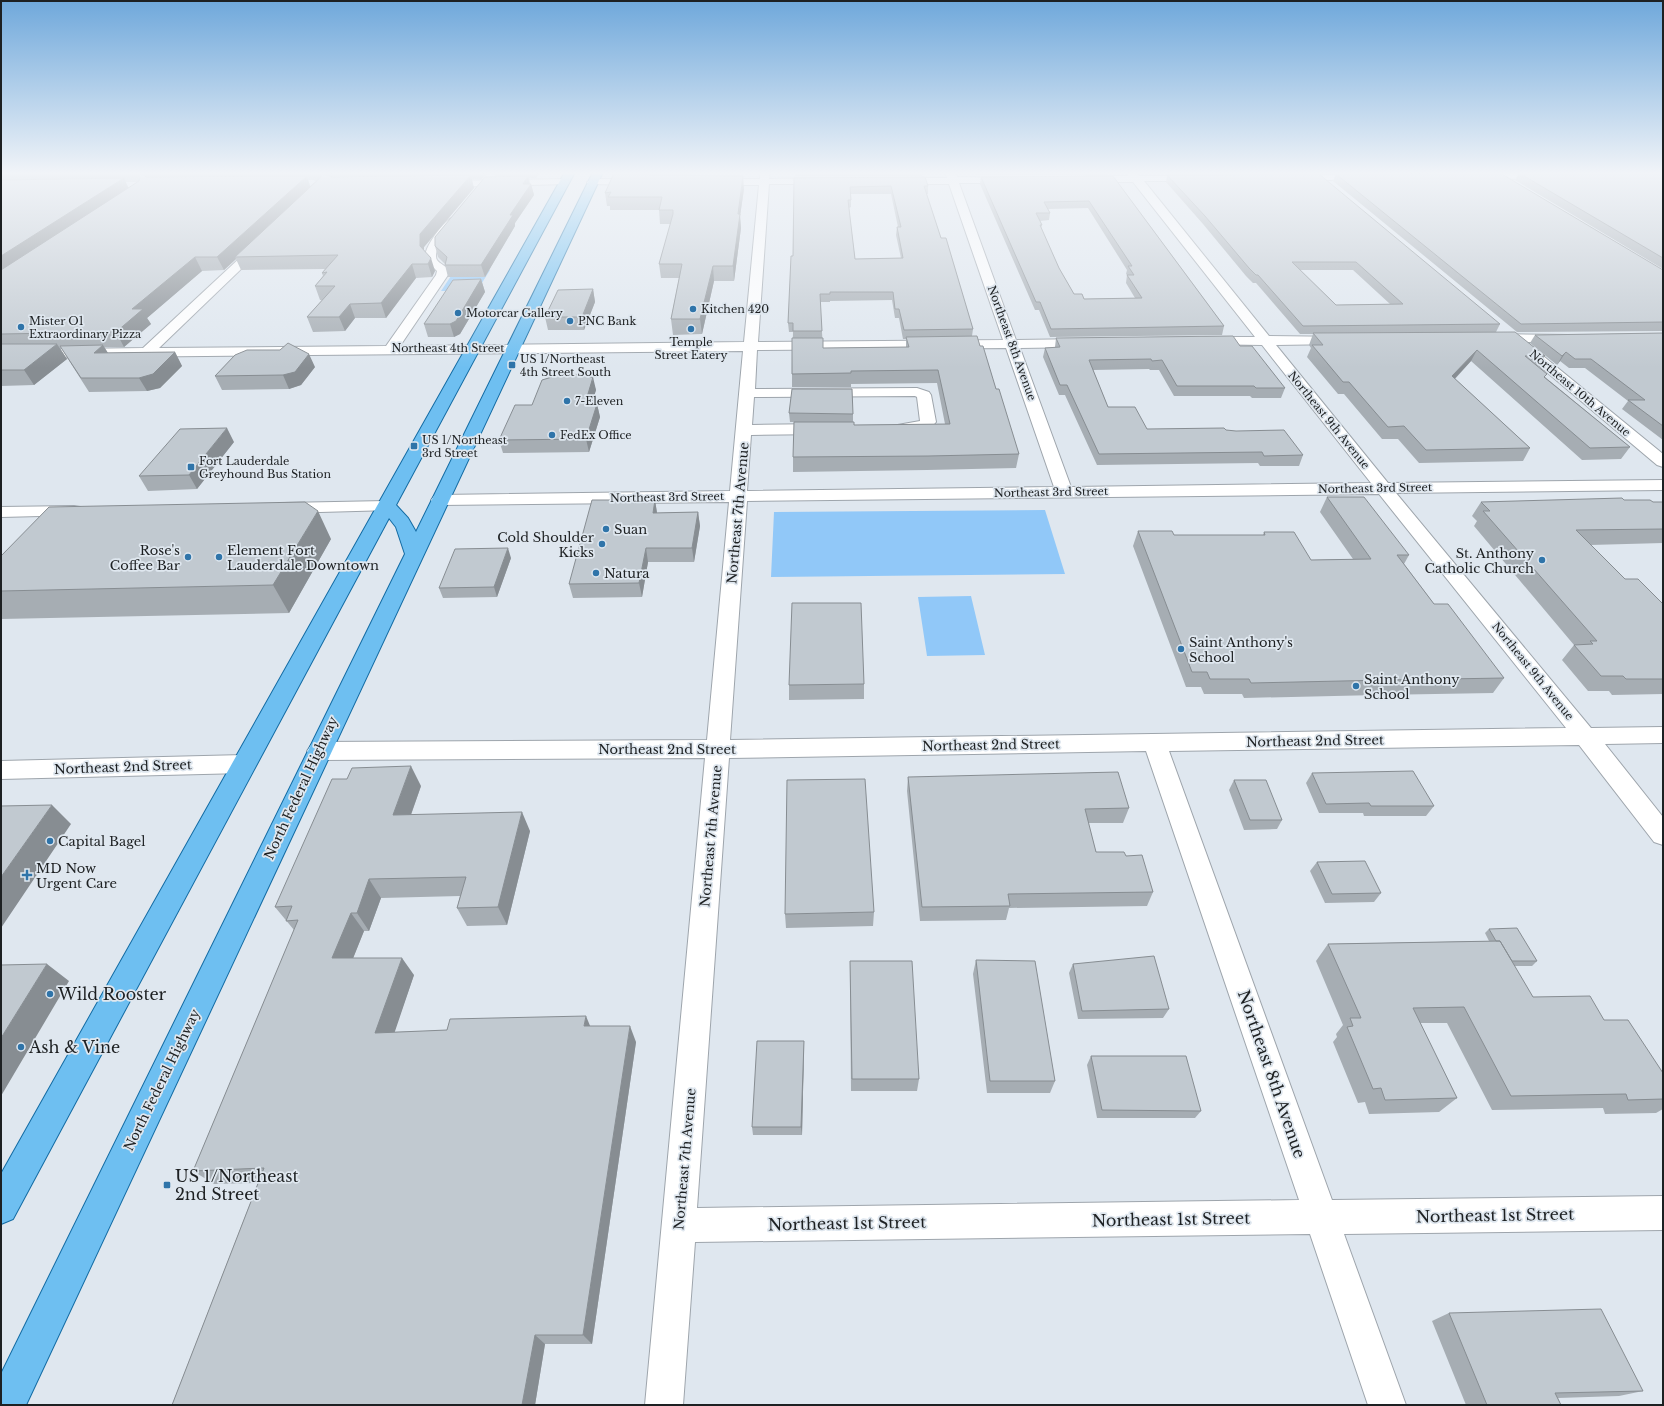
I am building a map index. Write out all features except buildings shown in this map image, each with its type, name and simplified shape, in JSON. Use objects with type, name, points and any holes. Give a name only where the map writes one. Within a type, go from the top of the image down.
[{"type":"main road","name":"North Federal Highway","points":[[1,1207],[472,348],[542,238]]},
{"type":"main road","name":"North Federal Highway","points":[[6,1405],[566,238]]},
{"type":"main road","points":[[386,506],[397,513],[403,522],[414,554]]},
{"type":"street","points":[[147,352],[267,238]]},
{"type":"street","points":[[390,349],[442,275],[443,270],[431,259],[429,254],[431,248],[439,238]]},
{"type":"street","name":"Northeast 7th Avenue","points":[[664,1405],[760,238]]},
{"type":"street","name":"Northeast 8th Avenue","points":[[974,238],[1064,492]]},
{"type":"street","name":"Northeast 9th Avenue","points":[[1184,238],[1383,488],[1586,737],[1663,835]]},
{"type":"street","name":"Northeast 10th Avenue","points":[[1496,323],[1663,462]]},
{"type":"street","points":[[1476,339],[1576,337]]},
{"type":"street","points":[[1194,342],[1352,340]]},
{"type":"street","name":"Northeast 4th Street","points":[[1,354],[1099,342]]},
{"type":"street","points":[[748,393],[917,392],[924,395],[928,422],[924,426],[914,429],[882,429]]},
{"type":"street","points":[[745,430],[835,429]]},
{"type":"street","name":"Northeast 3rd Street","points":[[440,500],[1663,485]]},
{"type":"street","points":[[268,508],[386,506]]},
{"type":"street","points":[[1,512],[89,511]]},
{"type":"street","name":"Northeast 2nd Street","points":[[319,751],[718,749],[1663,735]]},
{"type":"street","name":"Northeast 8th Avenue","points":[[1155,743],[1387,1405]]},
{"type":"street","name":"Northeast 2nd Street","points":[[1,770],[244,764]]},
{"type":"street","name":"Northeast 1st Street","points":[[680,1225],[1663,1213]]},
{"type":"shaded area","points":[[455,270],[490,270],[477,291],[441,291]]},
{"type":"shaded area","points":[[1045,510],[1065,574],[771,577],[774,512]]},
{"type":"shaded area","points":[[971,596],[985,655],[927,656],[918,597]]},
{"type":"place","name":"Kitchen 420","points":[[693,309]]},
{"type":"place","name":"Motorcar Gallery","points":[[458,313]]},
{"type":"place","name":"PNC Bank","points":[[570,321]]},
{"type":"place","name":"Mister O1 Extraordinary Pizza","points":[[21,327]]},
{"type":"place","name":"Temple Street Eatery","points":[[691,329]]},
{"type":"place","name":"US 1/Northeast 4th Street South","points":[[512,365]]},
{"type":"place","name":"7-Eleven","points":[[567,401]]},
{"type":"place","name":"FedEx Office","points":[[552,435]]},
{"type":"place","name":"US 1/Northeast 3rd Street","points":[[414,446]]},
{"type":"place","name":"Fort Lauderdale Greyhound Bus Station","points":[[191,467]]},
{"type":"place","name":"Suan","points":[[606,529]]},
{"type":"place","name":"Cold Shoulder Kicks","points":[[602,544]]},
{"type":"place","name":"Rose's Coffee Bar","points":[[188,557]]},
{"type":"place","name":"Element Fort Lauderdale Downtown","points":[[219,557]]},
{"type":"place","name":"St. Anthony Catholic Church","points":[[1542,560]]},
{"type":"place","name":"Natura","points":[[596,573]]},
{"type":"place","name":"Saint Anthony's School","points":[[1181,649]]},
{"type":"place","name":"Saint Anthony School","points":[[1356,686]]},
{"type":"place","name":"Capital Bagel","points":[[50,841]]},
{"type":"place","name":"MD Now Urgent Care","points":[[27,875]]},
{"type":"place","name":"Wild Rooster","points":[[50,994]]},
{"type":"place","name":"Ash & Vine","points":[[21,1047]]},
{"type":"place","name":"US 1/Northeast 2nd Street","points":[[167,1185]]}]
